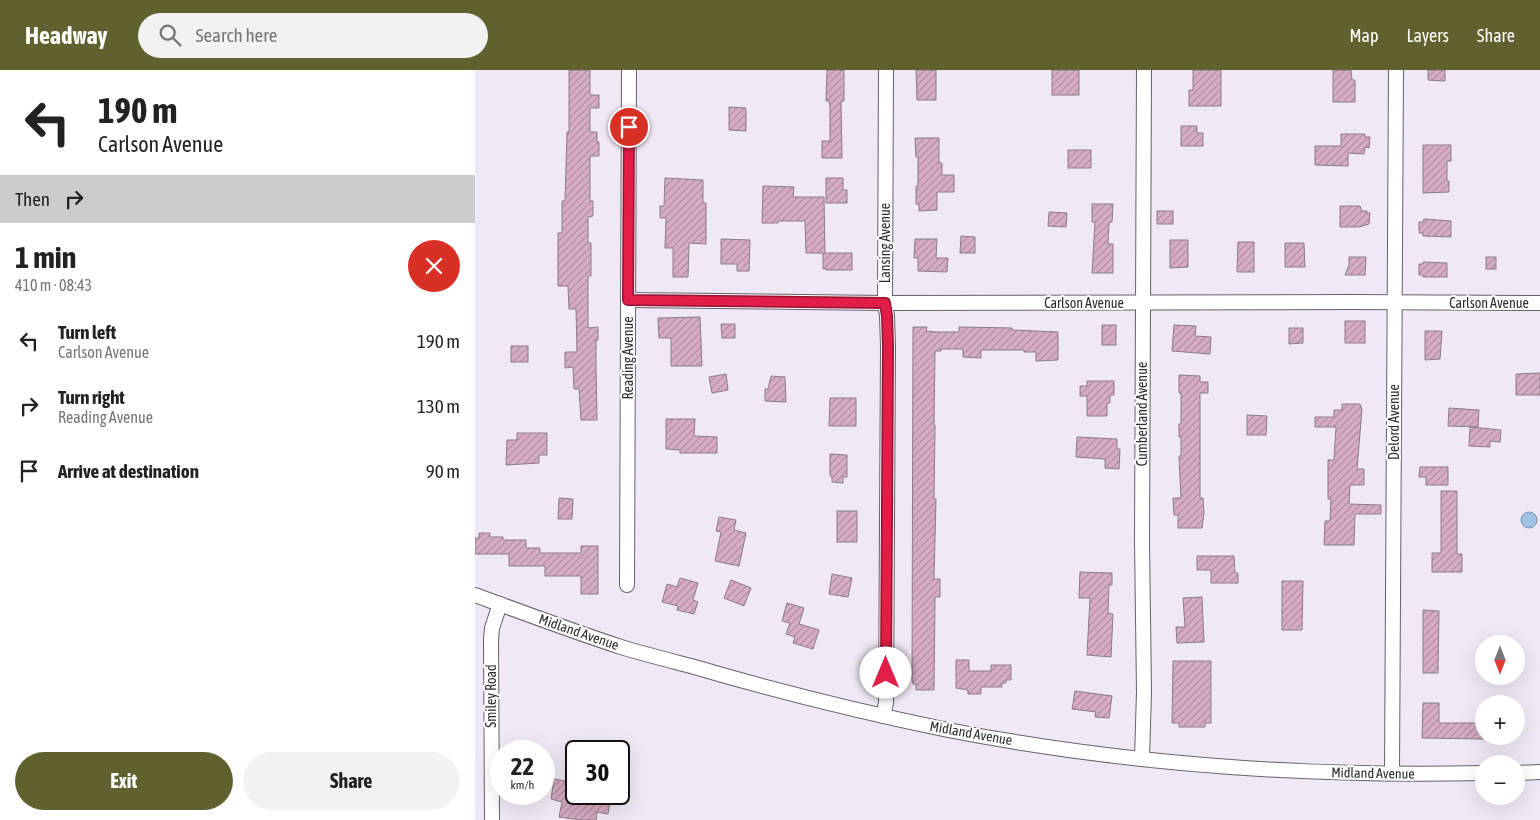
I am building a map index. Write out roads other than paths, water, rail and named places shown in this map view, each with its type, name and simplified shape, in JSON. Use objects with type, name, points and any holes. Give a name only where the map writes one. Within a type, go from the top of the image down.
[{"type":"street","name":"Reading Avenue","points":[[627,585],[629,70]]},
{"type":"street","name":"Lansing Avenue","points":[[883,716],[886,703],[888,356],[885,303],[886,70]]},
{"type":"street","name":"Cumberland Avenue","points":[[1142,758],[1144,692],[1141,542],[1143,70]]},
{"type":"street","name":"Delord Avenue","points":[[1392,774],[1396,70]]},
{"type":"street","name":"Carlson Avenue","points":[[628,300],[885,303],[1540,303]]},
{"type":"street","name":"Midland Avenue","points":[[475,595],[624,648],[785,693],[883,716],[993,737],[1142,758],[1263,769],[1392,774],[1475,773]]},
{"type":"street","name":"Smiley Road","points":[[492,820],[491,640],[492,628],[500,604]]},
{"type":"street","points":[[1525,773],[1540,772]]},
{"type":"water","points":[[1529,512],[1535,514],[1537,520],[1535,526],[1529,528],[1523,526],[1521,520],[1523,514]]}]
